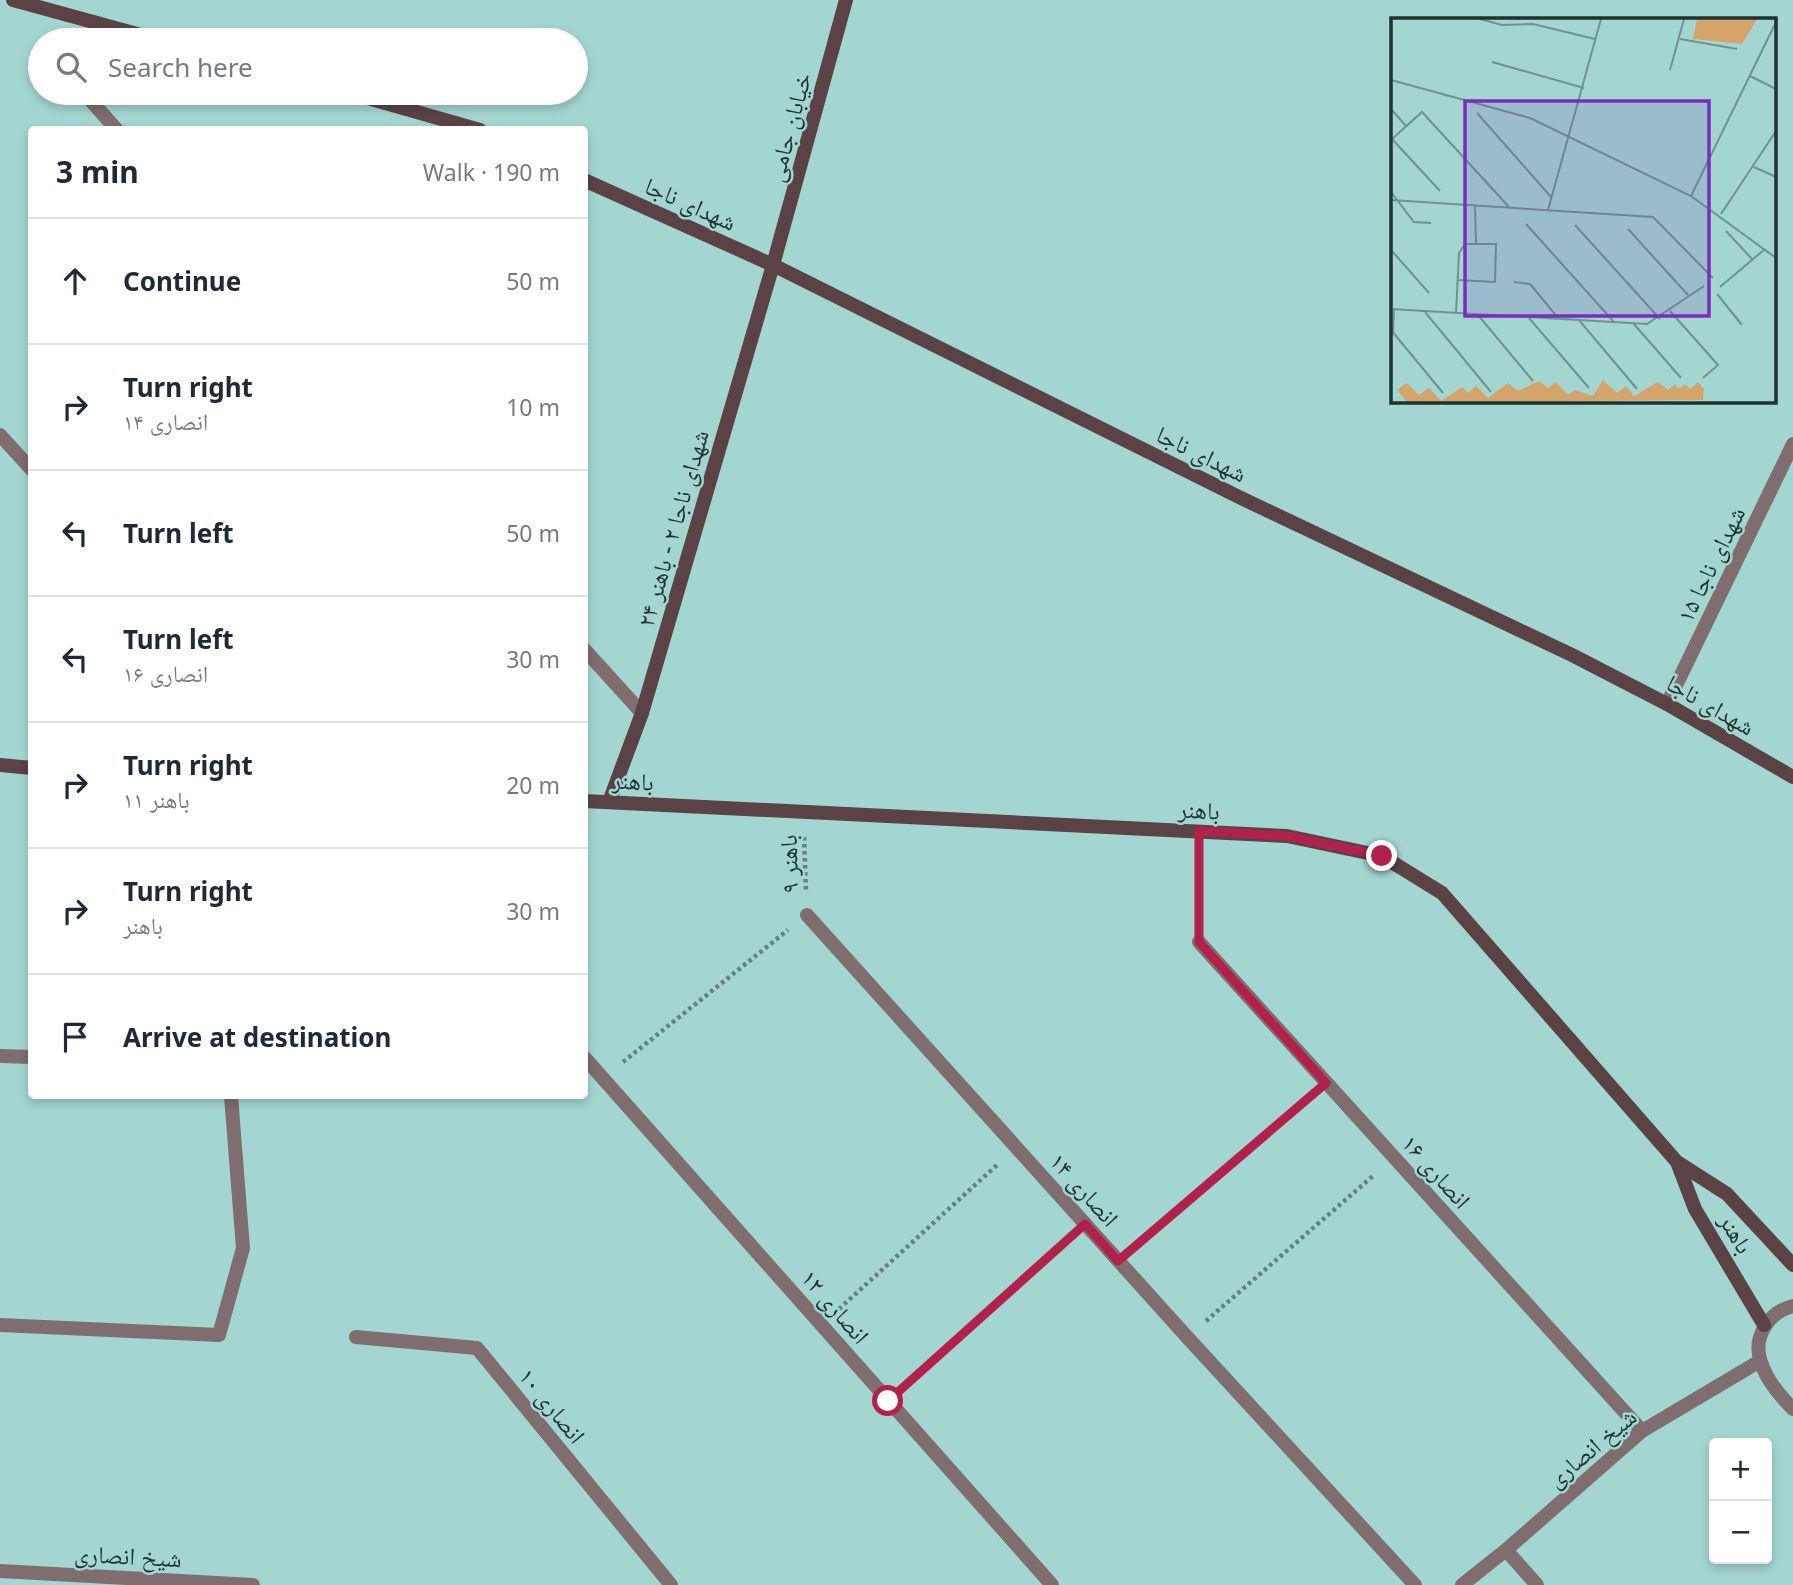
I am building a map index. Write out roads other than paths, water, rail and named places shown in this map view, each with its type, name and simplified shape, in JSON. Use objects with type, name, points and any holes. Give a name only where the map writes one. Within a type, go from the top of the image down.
[{"type":"street","points":[[13,0],[115,28]]},
{"type":"street","name":"خیابان جامی","points":[[773,265],[846,0]]},
{"type":"street","points":[[95,105],[113,126]]},
{"type":"street","points":[[392,105],[466,126]]},
{"type":"street","name":"شهدای ناجا","points":[[588,182],[773,265],[1241,498],[1473,607],[1667,704],[1793,777]]},
{"type":"street","name":"شهدای ناجا ۲ - باهنر ۲۴","points":[[609,802],[642,713],[773,265]]},
{"type":"street","points":[[0,435],[28,466]]},
{"type":"street","name":"شهدای ناجا ۱۵","points":[[1667,704],[1793,444]]},
{"type":"street","points":[[588,653],[642,713]]},
{"type":"street","points":[[0,765],[28,768]]},
{"type":"street","name":"باهنر","points":[[588,801],[1287,836],[1382,856],[1442,892],[1677,1162],[1727,1194],[1793,1265]]},
{"type":"street","name":"انصاری ۱۴","points":[[807,915],[1118,1261],[1415,1585]]},
{"type":"street","name":"انصاری ۱۶","points":[[1199,942],[1642,1431]]},
{"type":"street","points":[[0,1056],[28,1057]]},
{"type":"street","name":"انصاری ۱۲","points":[[588,1061],[1052,1585]]},
{"type":"street","points":[[0,1325],[219,1335],[243,1248],[231,1099]]},
{"type":"street","name":"باهنر","points":[[1677,1162],[1695,1209],[1764,1325]]},
{"type":"street","points":[[1793,1306],[1776,1312],[1764,1325],[1760,1341],[1760,1361],[1784,1400],[1793,1409]]},
{"type":"street","name":"انصاری ۱۰","points":[[356,1336],[477,1348],[671,1585]]},
{"type":"street","name":"شیخ انصاری","points":[[1462,1585],[1642,1431],[1760,1361]]},
{"type":"street","points":[[1506,1550],[1537,1585]]},
{"type":"street","name":"شیخ انصاری","points":[[0,1571],[95,1580],[253,1585]]}]
